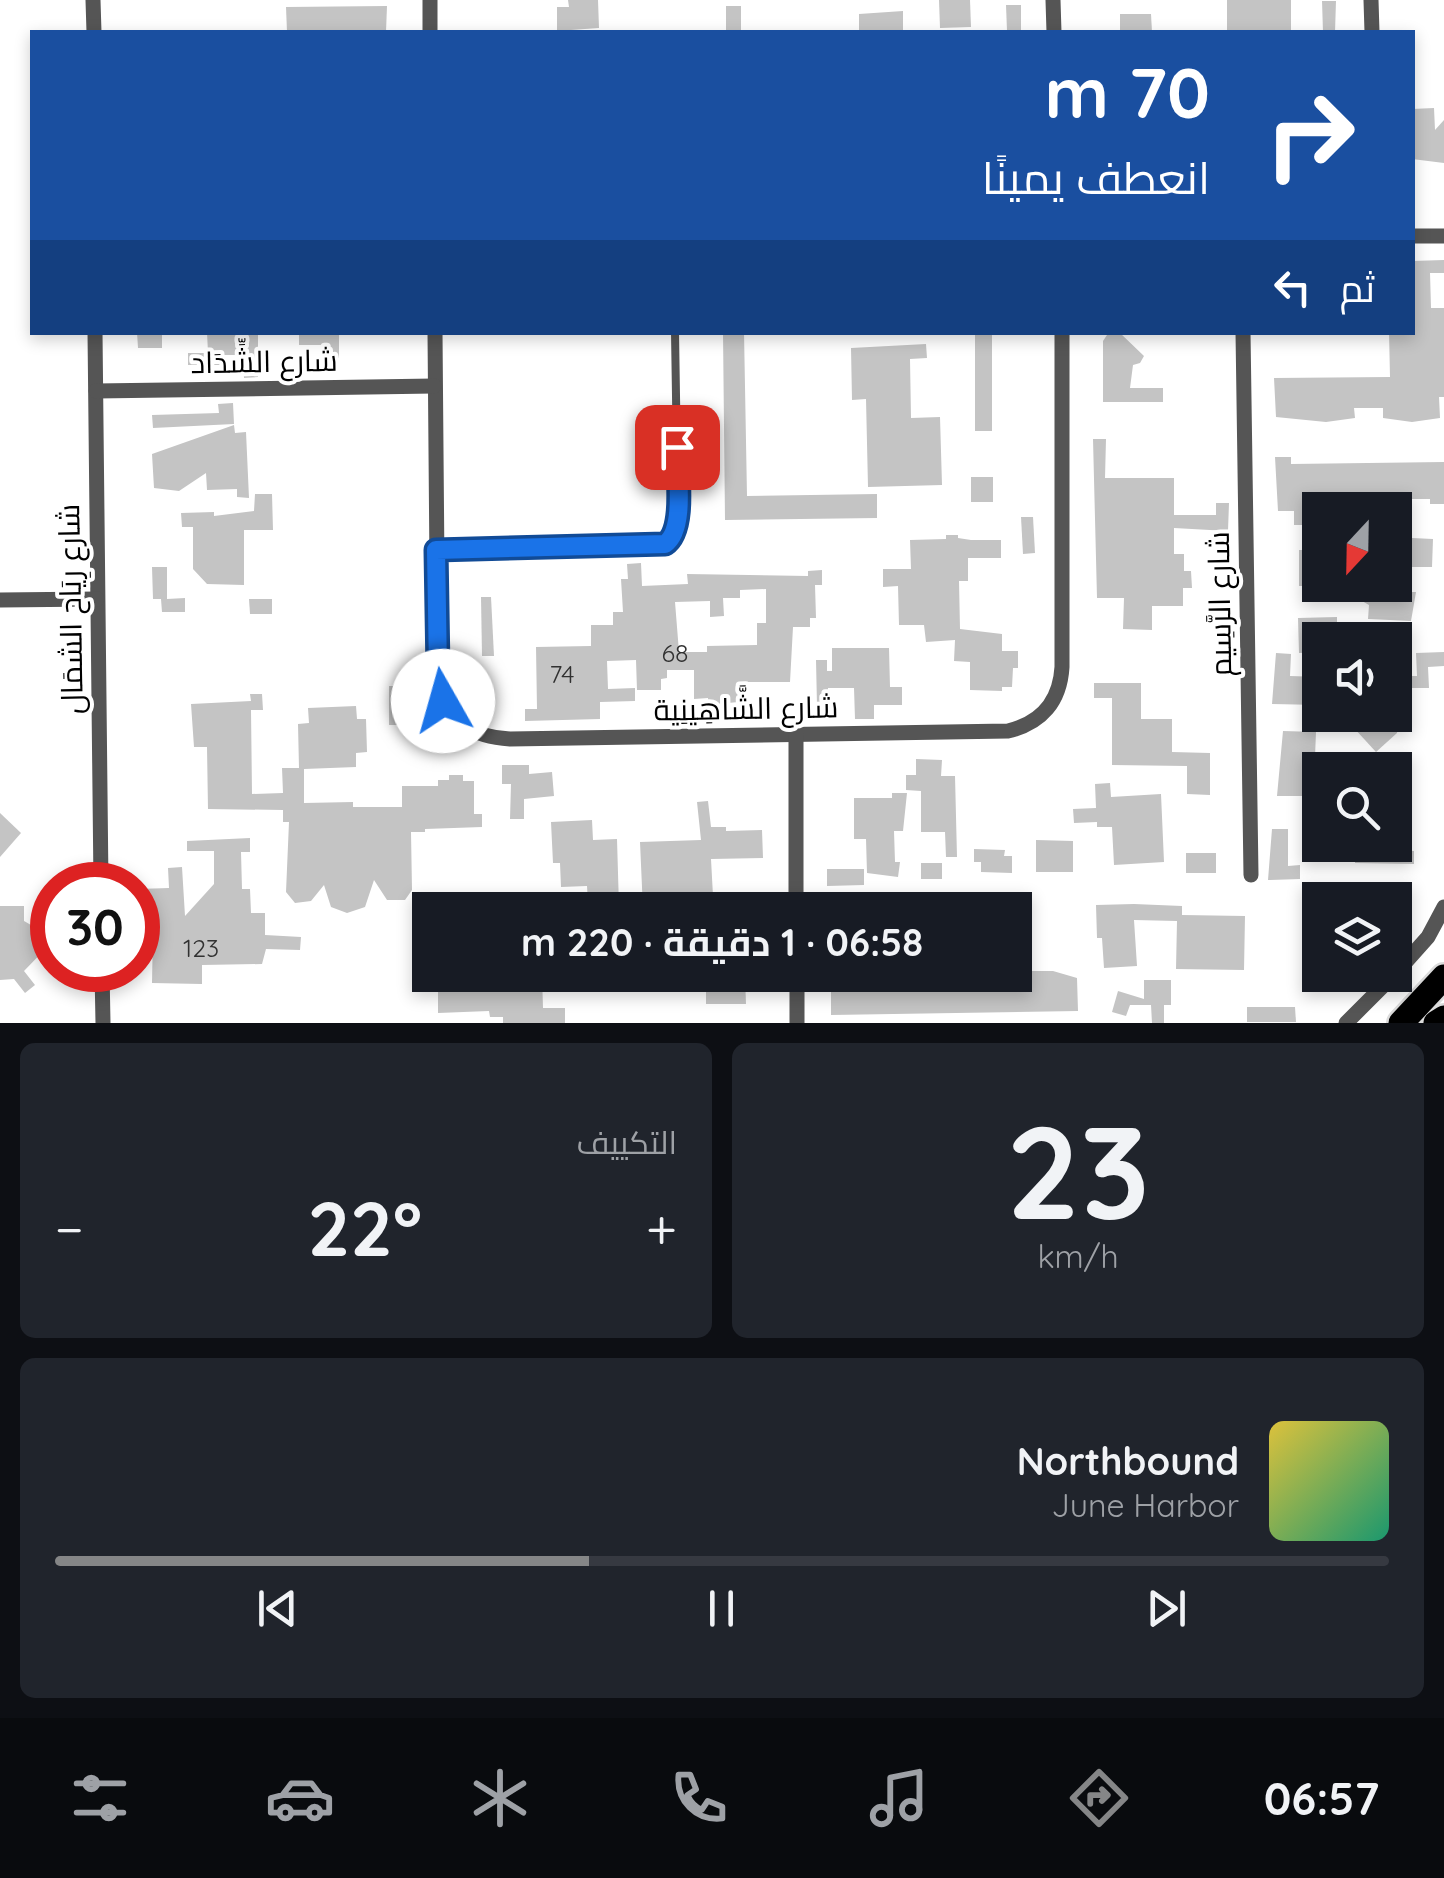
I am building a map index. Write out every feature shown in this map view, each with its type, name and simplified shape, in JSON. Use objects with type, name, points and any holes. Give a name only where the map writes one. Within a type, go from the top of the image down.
[{"type":"main road","points":[[1401,1023],[1444,977]]},
{"type":"main road","points":[[1436,1023],[1444,1018]]},
{"type":"street","points":[[93,0],[94,30]]},
{"type":"street","points":[[430,0],[430,30]]},
{"type":"street","points":[[1053,0],[1054,30]]},
{"type":"street","points":[[1371,0],[1372,30]]},
{"type":"street","points":[[1415,236],[1444,236]]},
{"type":"street","name":"شارع رِيَاح الشمَال","points":[[96,335],[101,862]]},
{"type":"street","name":"شارع الشَّاهِينِية","points":[[434,335],[438,686],[451,715],[476,734],[510,739],[1008,731],[1030,724],[1054,700],[1062,667],[1062,335]]},
{"type":"street","name":"شارع الرَّسِيم","points":[[1243,335],[1251,874]]},
{"type":"street","name":"شارع الشِّدَاد","points":[[96,391],[434,386]]},
{"type":"street","points":[[0,600],[97,599]]},
{"type":"street","points":[[796,735],[796,892]]},
{"type":"street","points":[[1412,955],[1428,938],[1444,907]]},
{"type":"street","points":[[102,992],[103,1023]]},
{"type":"street","points":[[796,992],[797,1023]]},
{"type":"street","points":[[1346,1023],[1377,992]]},
{"type":"lane","points":[[436,550],[656,546],[672,539],[678,523],[676,335]]},
{"type":"building","points":[[568,0],[598,0],[599,28],[557,30],[557,7],[569,7]]},
{"type":"building","points":[[939,0],[970,0],[971,27],[940,28]]},
{"type":"building","points":[[1227,0],[1291,0],[1291,30],[1227,30]]},
{"type":"building","points":[[1322,1],[1336,1],[1335,30],[1323,30]]},
{"type":"building","points":[[1006,5],[1021,5],[1021,30],[1007,30]]},
{"type":"building","points":[[387,6],[386,30],[287,30],[286,7]]},
{"type":"building","points":[[726,6],[741,6],[741,30],[726,30]]},
{"type":"building","points":[[903,11],[903,30],[859,30],[859,14]]},
{"type":"building","points":[[1120,14],[1151,14],[1152,30],[1120,30]]},
{"type":"building","points":[[1434,108],[1435,130],[1444,120],[1444,163],[1415,159],[1415,109]]},
{"type":"building","points":[[1444,260],[1444,273],[1430,273],[1431,308],[1444,308],[1444,397],[1439,397],[1440,418],[1412,422],[1383,418],[1383,408],[1354,408],[1355,418],[1326,422],[1276,417],[1274,378],[1390,377],[1389,335],[1415,335],[1415,261]]},
{"type":"building","points":[[137,335],[162,335],[162,348],[138,348]]},
{"type":"building","points":[[207,335],[258,335],[258,377],[244,378],[243,355],[221,355],[222,365],[188,365],[188,353],[208,353]]},
{"type":"building","points":[[299,335],[339,335],[339,358],[324,358],[324,345],[299,345]]},
{"type":"building","points":[[723,335],[744,335],[747,496],[877,494],[877,518],[725,520]]},
{"type":"building","points":[[975,335],[992,335],[992,431],[975,431]]},
{"type":"building","points":[[1107,335],[1122,335],[1144,356],[1133,365],[1130,388],[1163,388],[1163,402],[1103,402],[1103,341]]},
{"type":"building","points":[[926,344],[927,358],[910,359],[911,418],[940,417],[942,485],[868,487],[866,399],[852,400],[851,348]]},
{"type":"building","points":[[233,403],[234,424],[153,428],[152,415],[219,413],[218,404]]},
{"type":"building","points":[[234,425],[235,433],[246,432],[249,498],[237,497],[237,489],[207,490],[206,473],[179,491],[154,488],[152,454]]},
{"type":"building","points":[[1093,439],[1106,439],[1105,478],[1174,478],[1174,515],[1216,515],[1216,503],[1229,503],[1228,531],[1174,528],[1174,554],[1184,554],[1184,571],[1191,571],[1192,588],[1183,588],[1183,606],[1152,606],[1152,630],[1123,629],[1124,598],[1097,598]]},
{"type":"building","points":[[1275,457],[1291,457],[1291,464],[1444,462],[1444,504],[1412,499],[1412,492],[1302,492],[1302,525],[1294,525],[1294,511],[1278,511]]},
{"type":"building","points":[[971,477],[993,477],[993,502],[971,502]]},
{"type":"building","points":[[255,494],[272,494],[273,530],[244,530],[244,585],[207,584],[193,569],[193,527],[182,527],[181,513],[214,512],[214,516],[254,511]]},
{"type":"building","points":[[1021,517],[1033,517],[1035,553],[1023,554]]},
{"type":"building","points":[[946,535],[1001,540],[1001,558],[968,558],[968,581],[959,581],[960,629],[1002,634],[1002,651],[1018,651],[1012,687],[1002,687],[1002,691],[970,690],[970,662],[954,661],[955,640],[926,642],[924,625],[899,625],[898,586],[883,587],[883,569],[911,569],[910,540],[946,539]]},
{"type":"building","points":[[1412,538],[1433,539],[1432,567],[1412,567]]},
{"type":"building","points":[[1299,550],[1302,550],[1302,586]]},
{"type":"building","points":[[641,563],[642,586],[688,584],[687,574],[808,576],[808,571],[822,570],[822,585],[815,585],[816,618],[810,618],[810,627],[793,627],[790,682],[748,682],[748,701],[708,705],[708,698],[694,699],[694,670],[667,670],[667,678],[661,679],[661,690],[637,690],[636,660],[607,661],[608,689],[635,688],[635,701],[600,702],[600,719],[525,721],[525,709],[537,709],[536,647],[591,646],[591,625],[613,625],[613,612],[623,612],[621,579],[628,579],[627,564]],"holes":[[[766,589],[766,623],[757,623],[757,645],[707,646],[707,652],[679,652],[675,602],[710,601],[710,617],[724,616],[723,598],[740,598],[740,590]]]},
{"type":"building","points":[[152,567],[167,567],[167,599],[185,598],[185,612],[162,612],[161,599],[153,599]]},
{"type":"building","points":[[1412,592],[1416,592],[1411,621],[1368,619],[1369,605],[1364,602],[1412,602]]},
{"type":"building","points":[[481,597],[491,597],[494,656],[482,656]]},
{"type":"building","points":[[249,599],[272,599],[272,614],[250,614]]},
{"type":"building","points":[[1337,617],[1337,622],[1302,622],[1299,653],[1298,618]]},
{"type":"building","points":[[832,648],[889,648],[890,687],[902,687],[902,705],[874,705],[874,719],[855,719],[854,688],[828,688],[828,706],[817,706],[816,660],[827,660],[827,671],[832,671]]},
{"type":"building","points":[[1444,652],[1444,666],[1428,667],[1429,688],[1412,688],[1412,676],[1417,676],[1416,653]]},
{"type":"building","points":[[1276,653],[1291,654],[1290,676],[1302,676],[1302,705],[1272,704]]},
{"type":"building","points":[[1094,683],[1141,683],[1141,719],[1172,719],[1172,752],[1210,753],[1210,795],[1187,794],[1187,766],[1112,765],[1112,698],[1094,698]]},
{"type":"building","points":[[389,686],[409,686],[409,708],[414,708],[415,725],[389,725]]},
{"type":"building","points":[[250,694],[262,694],[263,710],[251,710],[252,794],[283,793],[282,768],[299,768],[298,724],[309,723],[308,708],[356,706],[357,719],[366,719],[367,752],[356,753],[356,767],[304,769],[304,803],[402,807],[402,786],[438,786],[438,780],[449,780],[449,775],[463,775],[463,781],[474,781],[474,814],[482,814],[482,827],[411,832],[412,890],[405,900],[387,900],[374,880],[365,907],[347,913],[331,907],[324,885],[311,901],[295,903],[286,892],[289,822],[283,822],[283,810],[208,809],[207,747],[194,747],[191,704],[251,701]]},
{"type":"building","points":[[1283,731],[1316,732],[1315,752],[1302,752],[1302,796],[1277,796]]},
{"type":"building","points":[[1358,732],[1397,732],[1397,733],[1376,752]]},
{"type":"building","points":[[916,759],[942,760],[941,776],[955,776],[957,857],[946,857],[945,832],[921,832],[921,791],[906,790],[906,775],[916,775]]},
{"type":"building","points":[[502,765],[529,765],[529,774],[552,772],[554,796],[524,799],[524,819],[510,819],[511,784],[502,784]]},
{"type":"building","points":[[1110,783],[1111,797],[1161,794],[1164,862],[1114,865],[1112,827],[1097,827],[1097,822],[1074,823],[1073,809],[1096,808],[1095,784]]},
{"type":"building","points":[[892,793],[907,793],[903,831],[894,831],[895,862],[900,862],[898,877],[867,873],[866,839],[854,839],[854,798],[892,798]]},
{"type":"building","points":[[708,801],[711,827],[726,827],[726,831],[762,830],[763,858],[711,859],[713,892],[642,892],[640,842],[701,840],[697,802]]},
{"type":"building","points":[[0,813],[21,833],[0,857]]},
{"type":"building","points":[[592,820],[593,840],[617,839],[619,892],[587,892],[587,886],[561,887],[560,863],[553,863],[551,822]]},
{"type":"building","points":[[1272,829],[1288,829],[1288,866],[1300,865],[1300,879],[1268,880]]},
{"type":"building","points":[[250,838],[250,852],[241,852],[242,889],[250,889],[251,913],[265,913],[265,935],[301,937],[300,950],[266,949],[262,964],[202,965],[202,984],[160,983],[160,888],[169,888],[168,868],[182,867],[185,916],[214,884],[214,851],[187,851],[187,841]]},
{"type":"building","points":[[1036,840],[1073,841],[1073,872],[1036,872]]},
{"type":"building","points":[[974,849],[1005,850],[1004,856],[1012,856],[1012,873],[981,872],[981,862],[974,862]]},
{"type":"building","points":[[1414,851],[1414,864],[1355,863],[1412,862]]},
{"type":"building","points":[[1186,853],[1216,853],[1216,873],[1186,873]]},
{"type":"building","points":[[921,863],[942,863],[942,879],[921,879]]},
{"type":"building","points":[[827,869],[864,869],[864,885],[827,886]]},
{"type":"building","points":[[1096,905],[1182,906],[1182,915],[1245,916],[1244,970],[1176,969],[1177,921],[1134,920],[1137,966],[1104,968],[1102,938],[1097,938]]},
{"type":"building","points":[[0,906],[24,906],[24,921],[30,924],[30,965],[24,971],[30,979],[30,989],[25,993],[14,979],[0,980]]},
{"type":"building","points":[[1032,971],[1053,971],[1077,978],[1078,1011],[831,1015],[831,992],[1032,992]]},
{"type":"building","points":[[1144,980],[1171,980],[1171,1005],[1164,1005],[1164,1023],[1152,1023],[1151,1005],[1130,1005],[1126,1016],[1112,1012],[1118,991],[1144,999]]},
{"type":"building","points":[[438,992],[543,992],[543,1008],[565,1008],[565,1023],[503,1023],[503,1017],[490,1017],[489,1011],[438,1013]]},
{"type":"building","points":[[706,992],[746,992],[746,1004],[706,1004]]},
{"type":"building","points":[[1247,1007],[1295,1007],[1296,1022],[1247,1022]]},
{"type":"route","points":[[443,701],[438,686],[436,550],[665,544],[672,539],[678,523],[677,447]]}]
